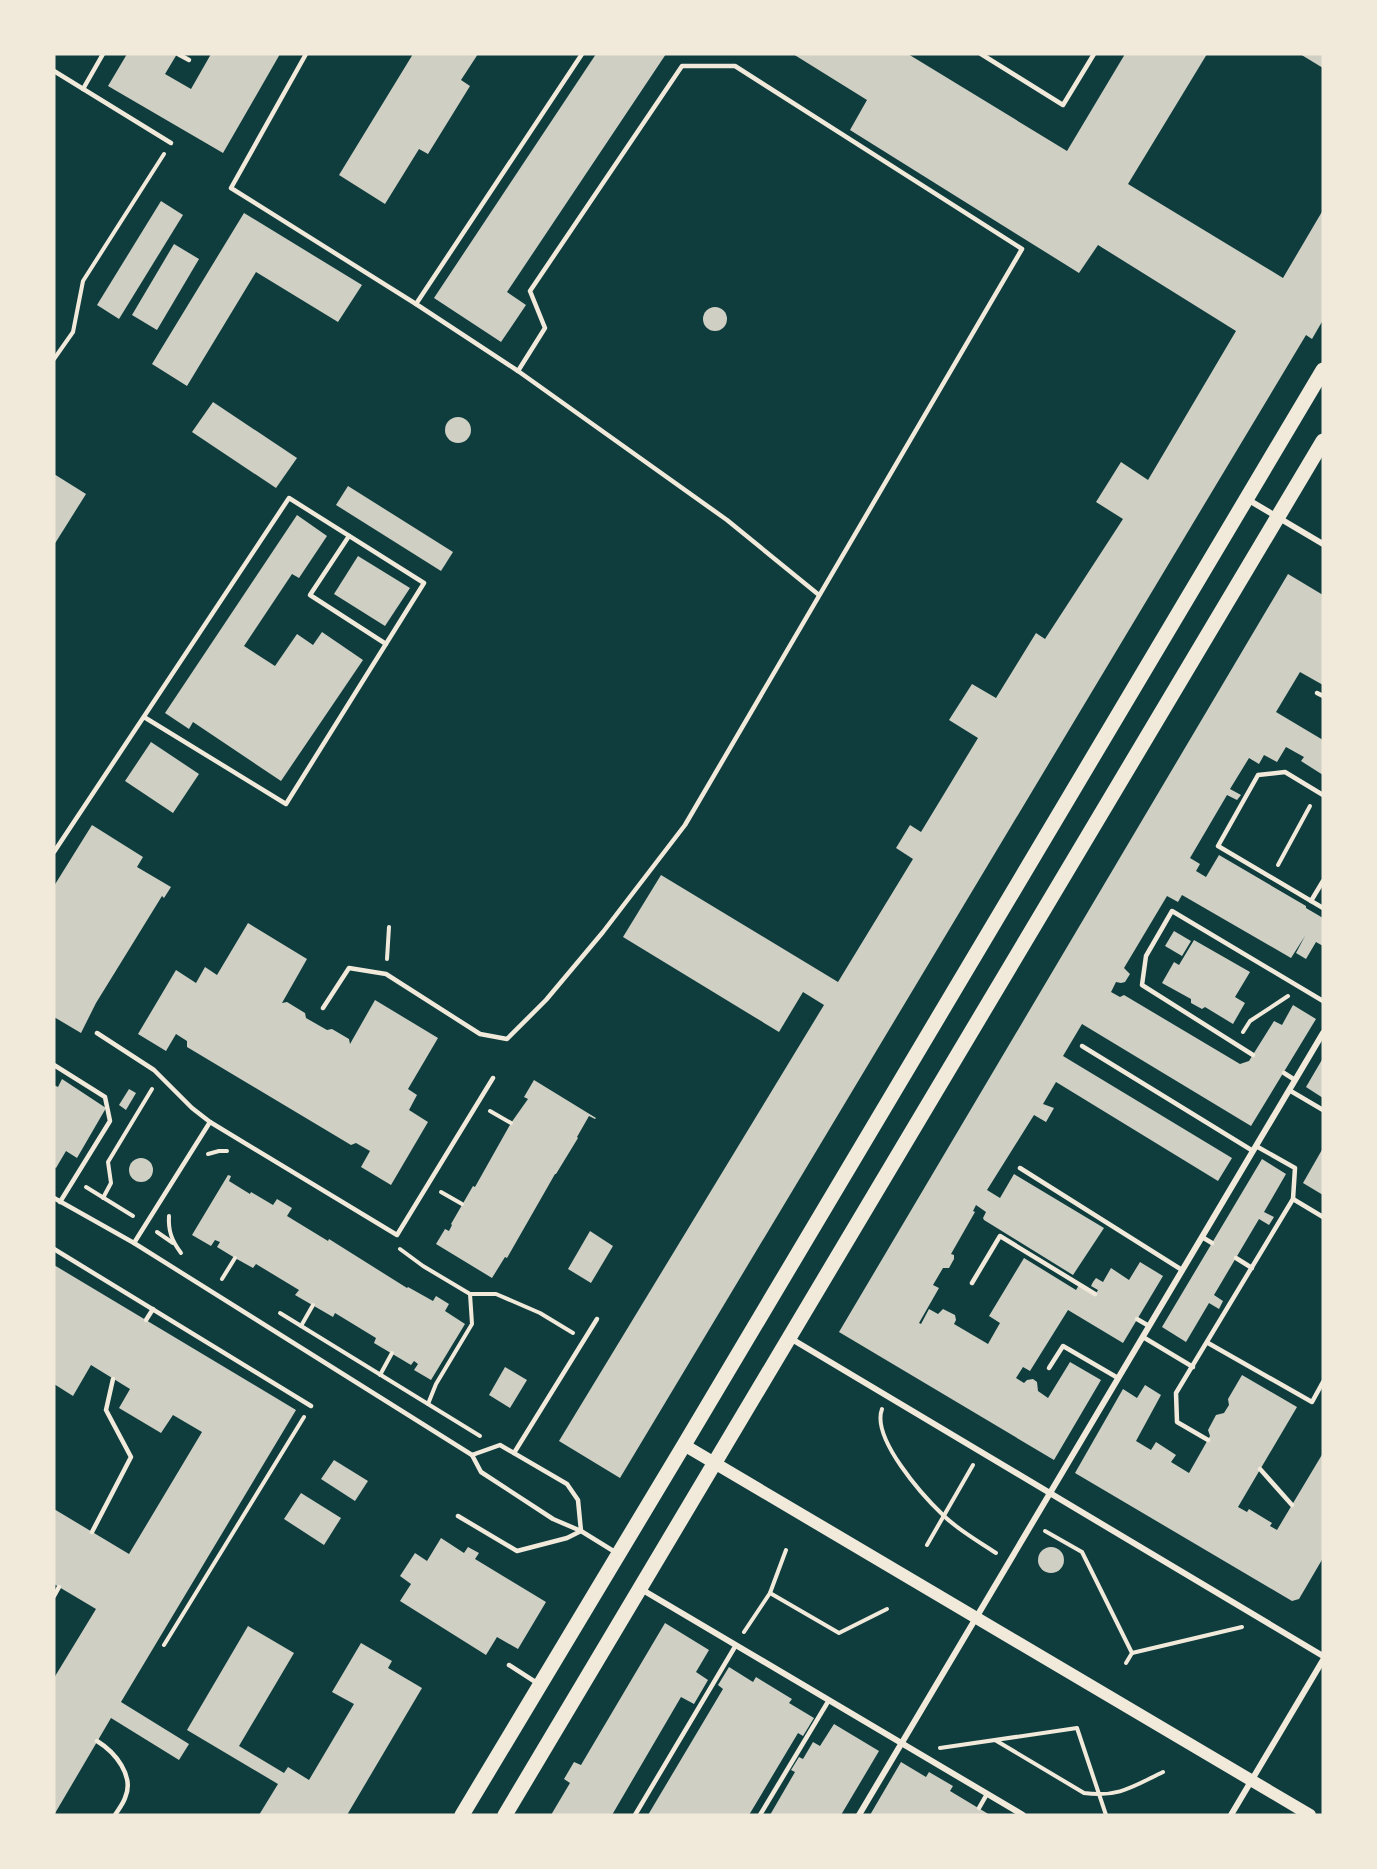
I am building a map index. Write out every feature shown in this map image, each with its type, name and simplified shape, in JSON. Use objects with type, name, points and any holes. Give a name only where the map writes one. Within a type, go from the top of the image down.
[{"type":"main road","points":[[462,1815],[1323,370]]},
{"type":"main road","points":[[505,1815],[1323,441]]},
{"type":"main road","points":[[684,1445],[1310,1815]]},
{"type":"street","points":[[1246,499],[1323,544]]},
{"type":"street","points":[[859,1815],[1323,1033]]},
{"type":"street","points":[[788,1338],[1323,1658],[1231,1815]]},
{"type":"street","points":[[640,1588],[1023,1815]]},
{"type":"lane","points":[[83,90],[103,54]]},
{"type":"lane","points":[[178,54],[189,60]]},
{"type":"lane","points":[[306,54],[231,188],[518,371],[727,520],[819,595]]},
{"type":"lane","points":[[416,304],[582,54]]},
{"type":"lane","points":[[981,54],[1063,105],[1094,54]]},
{"type":"lane","points":[[323,1008],[349,968],[386,974],[480,1034],[507,1039],[546,1000],[603,932],[685,825],[1022,249],[735,66],[682,66],[530,291],[545,328],[518,371]]},
{"type":"lane","points":[[54,71],[171,143]]},
{"type":"lane","points":[[54,852],[289,498],[424,583],[286,804],[144,717]]},
{"type":"lane","points":[[349,536],[310,595],[386,644]]},
{"type":"lane","points":[[1317,693],[1323,696]]},
{"type":"lane","points":[[1320,793],[1285,772],[1258,775],[1218,846],[1323,908]]},
{"type":"lane","points":[[1311,901],[1323,881]]},
{"type":"lane","points":[[1253,1055],[1142,985],[1146,956],[1172,911],[1323,1001]]},
{"type":"lane","points":[[97,1033],[160,1075],[192,1108],[210,1122],[397,1235],[493,1078]]},
{"type":"lane","points":[[1082,1046],[1255,1148],[1295,1168],[1293,1199],[1176,1393],[1178,1422],[1208,1440]]},
{"type":"lane","points":[[54,1065],[105,1097],[110,1121],[60,1202]]},
{"type":"lane","points":[[1284,1073],[1295,1080]]},
{"type":"lane","points":[[1289,1090],[1323,1110]]},
{"type":"lane","points":[[134,1244],[210,1122]]},
{"type":"lane","points":[[1020,1167],[1182,1270]]},
{"type":"lane","points":[[54,1198],[134,1244],[472,1455],[481,1472],[553,1519],[581,1531],[618,1554]]},
{"type":"lane","points":[[1293,1199],[1323,1217]]},
{"type":"lane","points":[[972,1283],[1000,1236],[1095,1294]]},
{"type":"lane","points":[[1202,1237],[1212,1243]]},
{"type":"lane","points":[[54,1249],[311,1407]]},
{"type":"lane","points":[[1236,1258],[1252,1268]]},
{"type":"lane","points":[[146,1320],[153,1309]]},
{"type":"lane","points":[[514,1453],[597,1319]]},
{"type":"lane","points":[[1137,1319],[1149,1326]]},
{"type":"lane","points":[[1143,1337],[1192,1367]]},
{"type":"lane","points":[[1208,1343],[1312,1402],[1323,1382]]},
{"type":"lane","points":[[1049,1368],[1063,1346],[1118,1378]]},
{"type":"lane","points":[[92,1532],[131,1457],[106,1410],[113,1379]]},
{"type":"lane","points":[[472,1455],[500,1445],[567,1484],[578,1500],[581,1531]]},
{"type":"lane","points":[[1260,1469],[1292,1505]]},
{"type":"lane","points":[[458,1516],[517,1551],[567,1538],[581,1531]]},
{"type":"lane","points":[[54,1596],[59,1587]]},
{"type":"lane","points":[[635,1815],[736,1645]]},
{"type":"lane","points":[[509,1665],[540,1684]]},
{"type":"lane","points":[[760,1815],[829,1700]]},
{"type":"lane","points":[[98,1741],[116,1757],[128,1784],[126,1797],[115,1815]]},
{"type":"lane","points":[[979,1808],[987,1794]]},
{"type":"path","points":[[54,359],[73,332],[83,281],[171,143]]},
{"type":"path","points":[[1270,878],[1320,793]]},
{"type":"path","points":[[386,974],[388,927]]},
{"type":"path","points":[[1236,1044],[1250,1021],[1302,988]]},
{"type":"path","points":[[103,1198],[111,1183],[108,1162],[160,1075]]},
{"type":"path","points":[[484,1107],[511,1123]]},
{"type":"path","points":[[200,1161],[209,1154],[230,1151]]},
{"type":"path","points":[[74,1180],[174,1243]]},
{"type":"path","points":[[435,1188],[462,1204]]},
{"type":"path","points":[[171,1211],[168,1229],[182,1254]]},
{"type":"path","points":[[399,1248],[423,1266],[470,1294],[496,1294],[540,1313],[584,1340]]},
{"type":"path","points":[[222,1279],[235,1258]]},
{"type":"path","points":[[212,1273],[232,1285]]},
{"type":"path","points":[[428,1404],[436,1384],[472,1324],[470,1294]]},
{"type":"path","points":[[301,1326],[313,1305]]},
{"type":"path","points":[[271,1308],[482,1437],[498,1439],[500,1445]]},
{"type":"path","points":[[380,1375],[392,1353]]},
{"type":"path","points":[[888,1397],[880,1412],[881,1427],[893,1454],[926,1497],[944,1516],[996,1553]]},
{"type":"path","points":[[164,1645],[311,1407]]},
{"type":"path","points":[[927,1545],[980,1452]]},
{"type":"path","points":[[1040,1528],[1082,1552],[1132,1653]]},
{"type":"path","points":[[736,1645],[770,1593],[786,1550]]},
{"type":"path","points":[[770,1593],[839,1633],[887,1610]]},
{"type":"path","points":[[1126,1663],[1132,1653],[1249,1625],[1255,1616]]},
{"type":"path","points":[[941,1747],[1078,1725],[1106,1815]]},
{"type":"path","points":[[994,1740],[1084,1793],[1099,1795],[1118,1793],[1163,1772]]},
{"type":"building","points":[[127,54],[177,54],[165,74],[191,89],[211,54],[280,54],[223,153],[108,86]]},
{"type":"building","points":[[413,54],[478,54],[461,80],[470,86],[428,154],[419,149],[385,204],[339,175]]},
{"type":"building","points":[[596,54],[666,54],[507,292],[526,305],[501,342],[434,298]]},
{"type":"building","points":[[793,54],[908,54],[1067,151],[1125,54],[1207,54],[1128,184],[1283,278],[1323,210],[1323,320],[1312,339],[1306,335],[620,1478],[559,1441],[824,1005],[803,992],[779,1032],[623,937],[661,875],[838,982],[913,859],[896,848],[910,825],[921,832],[978,738],[949,720],[972,684],[996,698],[1036,633],[1045,639],[1123,519],[1096,502],[1121,462],[1148,480],[1236,331],[1098,245],[1079,273],[850,130],[867,100]]},
{"type":"building","points":[[1300,54],[1323,54],[1323,68]]},
{"type":"building","points":[[161,201],[183,215],[119,319],[97,305]]},
{"type":"building","points":[[244,213],[362,285],[338,322],[256,272],[187,386],[152,364]]},
{"type":"building","points":[[174,244],[199,259],[157,330],[132,315]]},
{"type":"building","points":[[715,307],[724,310],[727,319],[724,328],[715,331],[706,328],[703,319],[706,310]]},
{"type":"building","points":[[213,402],[297,458],[276,488],[192,432]]},
{"type":"building","points":[[458,417],[467,421],[471,430],[467,439],[458,443],[449,439],[445,430],[449,421]]},
{"type":"building","points":[[54,474],[86,494],[54,545]]},
{"type":"building","points":[[348,486],[453,552],[441,571],[336,505]]},
{"type":"building","points":[[297,515],[327,536],[299,578],[292,574],[244,646],[275,666],[297,634],[313,645],[322,632],[363,660],[281,781],[193,722],[189,729],[165,713]]},
{"type":"building","points":[[358,556],[410,588],[385,626],[334,594]]},
{"type":"building","points":[[1288,574],[1323,595],[1323,685],[1300,672],[1276,712],[1323,740],[1323,775],[1301,761],[1304,757],[1286,747],[1277,762],[1264,755],[1259,764],[1249,758],[1230,789],[1241,795],[1237,800],[1227,795],[1190,858],[1200,864],[1196,871],[1206,877],[1219,855],[1306,906],[1323,918],[1323,946],[1316,942],[1306,959],[1296,953],[1305,936],[1291,958],[1182,895],[1178,902],[1167,896],[1124,968],[1130,974],[1125,982],[1116,982],[1111,992],[1120,997],[1124,995],[1240,1064],[1249,1061],[1274,1021],[1282,1025],[1293,1005],[1316,1019],[1251,1126],[1082,1024],[1063,1056],[1232,1158],[1218,1181],[1056,1082],[1043,1104],[1054,1108],[1046,1122],[1034,1115],[987,1190],[1000,1198],[1014,1174],[1104,1228],[1073,1275],[984,1220],[986,1212],[976,1205],[973,1211],[975,1212],[951,1254],[954,1255],[954,1259],[949,1268],[943,1268],[933,1285],[939,1288],[919,1323],[921,1324],[929,1309],[938,1314],[943,1309],[955,1315],[954,1324],[988,1344],[1000,1323],[989,1316],[1024,1258],[1076,1290],[1079,1285],[1095,1295],[1098,1290],[1091,1286],[1093,1282],[1096,1278],[1103,1282],[1111,1268],[1129,1280],[1140,1262],[1163,1276],[1123,1343],[1068,1310],[1030,1371],[1023,1367],[1016,1378],[1024,1383],[1033,1379],[1037,1382],[1038,1391],[1048,1398],[1070,1362],[1101,1380],[1054,1460],[839,1332]]},
{"type":"building","points":[[151,742],[199,774],[173,813],[125,781]]},
{"type":"building","points":[[92,825],[143,857],[137,867],[171,887],[164,898],[162,896],[96,1003],[81,1033],[54,1017],[54,886]]},
{"type":"building","points":[[248,923],[307,959],[282,1003],[287,1002],[305,1013],[306,1018],[349,1039],[350,1044],[375,1000],[438,1038],[408,1089],[417,1095],[409,1110],[428,1122],[391,1185],[361,1167],[370,1151],[356,1143],[351,1145],[187,1047],[187,1041],[176,1034],[166,1051],[138,1034],[176,970],[196,983],[205,967],[217,975]]},
{"type":"building","points":[[1174,931],[1191,941],[1182,956],[1165,946]]},
{"type":"building","points":[[1194,940],[1250,972],[1235,997],[1245,1003],[1233,1024],[1205,1007],[1202,1009],[1191,1003],[1191,999],[1162,983],[1174,962],[1179,965]]},
{"type":"building","points":[[1323,1058],[1323,1098],[1306,1087]]},
{"type":"building","points":[[62,1079],[106,1108],[77,1158],[66,1151],[56,1168],[54,1167],[54,1085],[58,1087]]},
{"type":"building","points":[[534,1080],[596,1118],[589,1116],[507,1258],[505,1257],[492,1278],[436,1244],[445,1229],[449,1231],[473,1186],[475,1187],[511,1123],[528,1099],[524,1097]]},
{"type":"building","points":[[129,1089],[136,1093],[126,1110],[119,1105]]},
{"type":"building","points":[[1323,1148],[1323,1195],[1303,1183]]},
{"type":"building","points":[[141,1158],[146,1159],[152,1165],[152,1175],[146,1181],[141,1182],[136,1181],[130,1175],[129,1170],[130,1165],[136,1159]]},
{"type":"building","points":[[1262,1159],[1286,1174],[1264,1212],[1274,1217],[1269,1225],[1259,1219],[1214,1295],[1223,1301],[1219,1309],[1209,1303],[1186,1342],[1162,1327]]},
{"type":"building","points":[[228,1175],[231,1176],[229,1181],[250,1194],[251,1192],[273,1205],[277,1199],[292,1208],[287,1216],[328,1241],[329,1239],[407,1288],[433,1301],[436,1296],[449,1304],[445,1311],[465,1324],[431,1380],[414,1370],[418,1364],[414,1361],[411,1365],[374,1343],[376,1338],[335,1313],[333,1317],[295,1295],[299,1290],[256,1264],[253,1268],[235,1258],[217,1247],[220,1242],[215,1240],[211,1246],[192,1235]]},
{"type":"building","points":[[590,1231],[613,1246],[591,1283],[568,1269]]},
{"type":"building","points":[[54,1265],[296,1410],[121,1702],[189,1744],[179,1760],[111,1718],[54,1815],[54,1678],[96,1609],[54,1584],[54,1509],[129,1554],[202,1432],[173,1415],[161,1433],[119,1408],[130,1389],[91,1365],[73,1396],[54,1384]]},
{"type":"building","points":[[505,1367],[527,1380],[510,1408],[489,1395]]},
{"type":"building","points":[[1242,1375],[1297,1407],[1238,1507],[1247,1512],[1249,1509],[1272,1523],[1270,1526],[1277,1530],[1323,1453],[1323,1558],[1299,1599],[1292,1601],[1075,1473],[1123,1389],[1137,1398],[1145,1385],[1161,1395],[1136,1441],[1151,1450],[1156,1442],[1176,1455],[1171,1462],[1189,1473],[1210,1436],[1208,1430],[1216,1415],[1224,1413],[1229,1405],[1228,1399]]},
{"type":"building","points":[[334,1460],[368,1481],[355,1501],[321,1479]]},
{"type":"building","points":[[301,1493],[341,1518],[324,1545],[284,1519]]},
{"type":"building","points":[[441,1538],[464,1553],[468,1547],[479,1553],[475,1559],[546,1602],[518,1649],[497,1637],[486,1655],[400,1601],[411,1584],[400,1576],[415,1553],[427,1561]]},
{"type":"building","points":[[1051,1547],[1060,1551],[1064,1560],[1060,1569],[1051,1573],[1042,1569],[1038,1560],[1042,1551]]},
{"type":"building","points":[[665,1623],[709,1650],[696,1672],[708,1680],[694,1704],[681,1697],[612,1815],[551,1815],[570,1783],[564,1779],[574,1762],[581,1765]]},
{"type":"building","points":[[248,1626],[294,1653],[239,1746],[284,1773],[288,1767],[309,1780],[354,1704],[332,1692],[361,1643],[392,1661],[388,1668],[422,1688],[347,1815],[259,1815],[278,1784],[187,1730]]},
{"type":"building","points":[[729,1667],[753,1682],[756,1677],[792,1699],[789,1703],[814,1718],[803,1736],[798,1733],[749,1815],[648,1815],[723,1689],[718,1685]]},
{"type":"building","points":[[834,1724],[879,1751],[841,1815],[770,1815],[795,1772],[791,1770],[799,1757],[803,1759],[813,1742],[820,1746]]},
{"type":"building","points":[[901,1762],[926,1777],[929,1772],[953,1786],[950,1791],[990,1815],[870,1815]]}]
